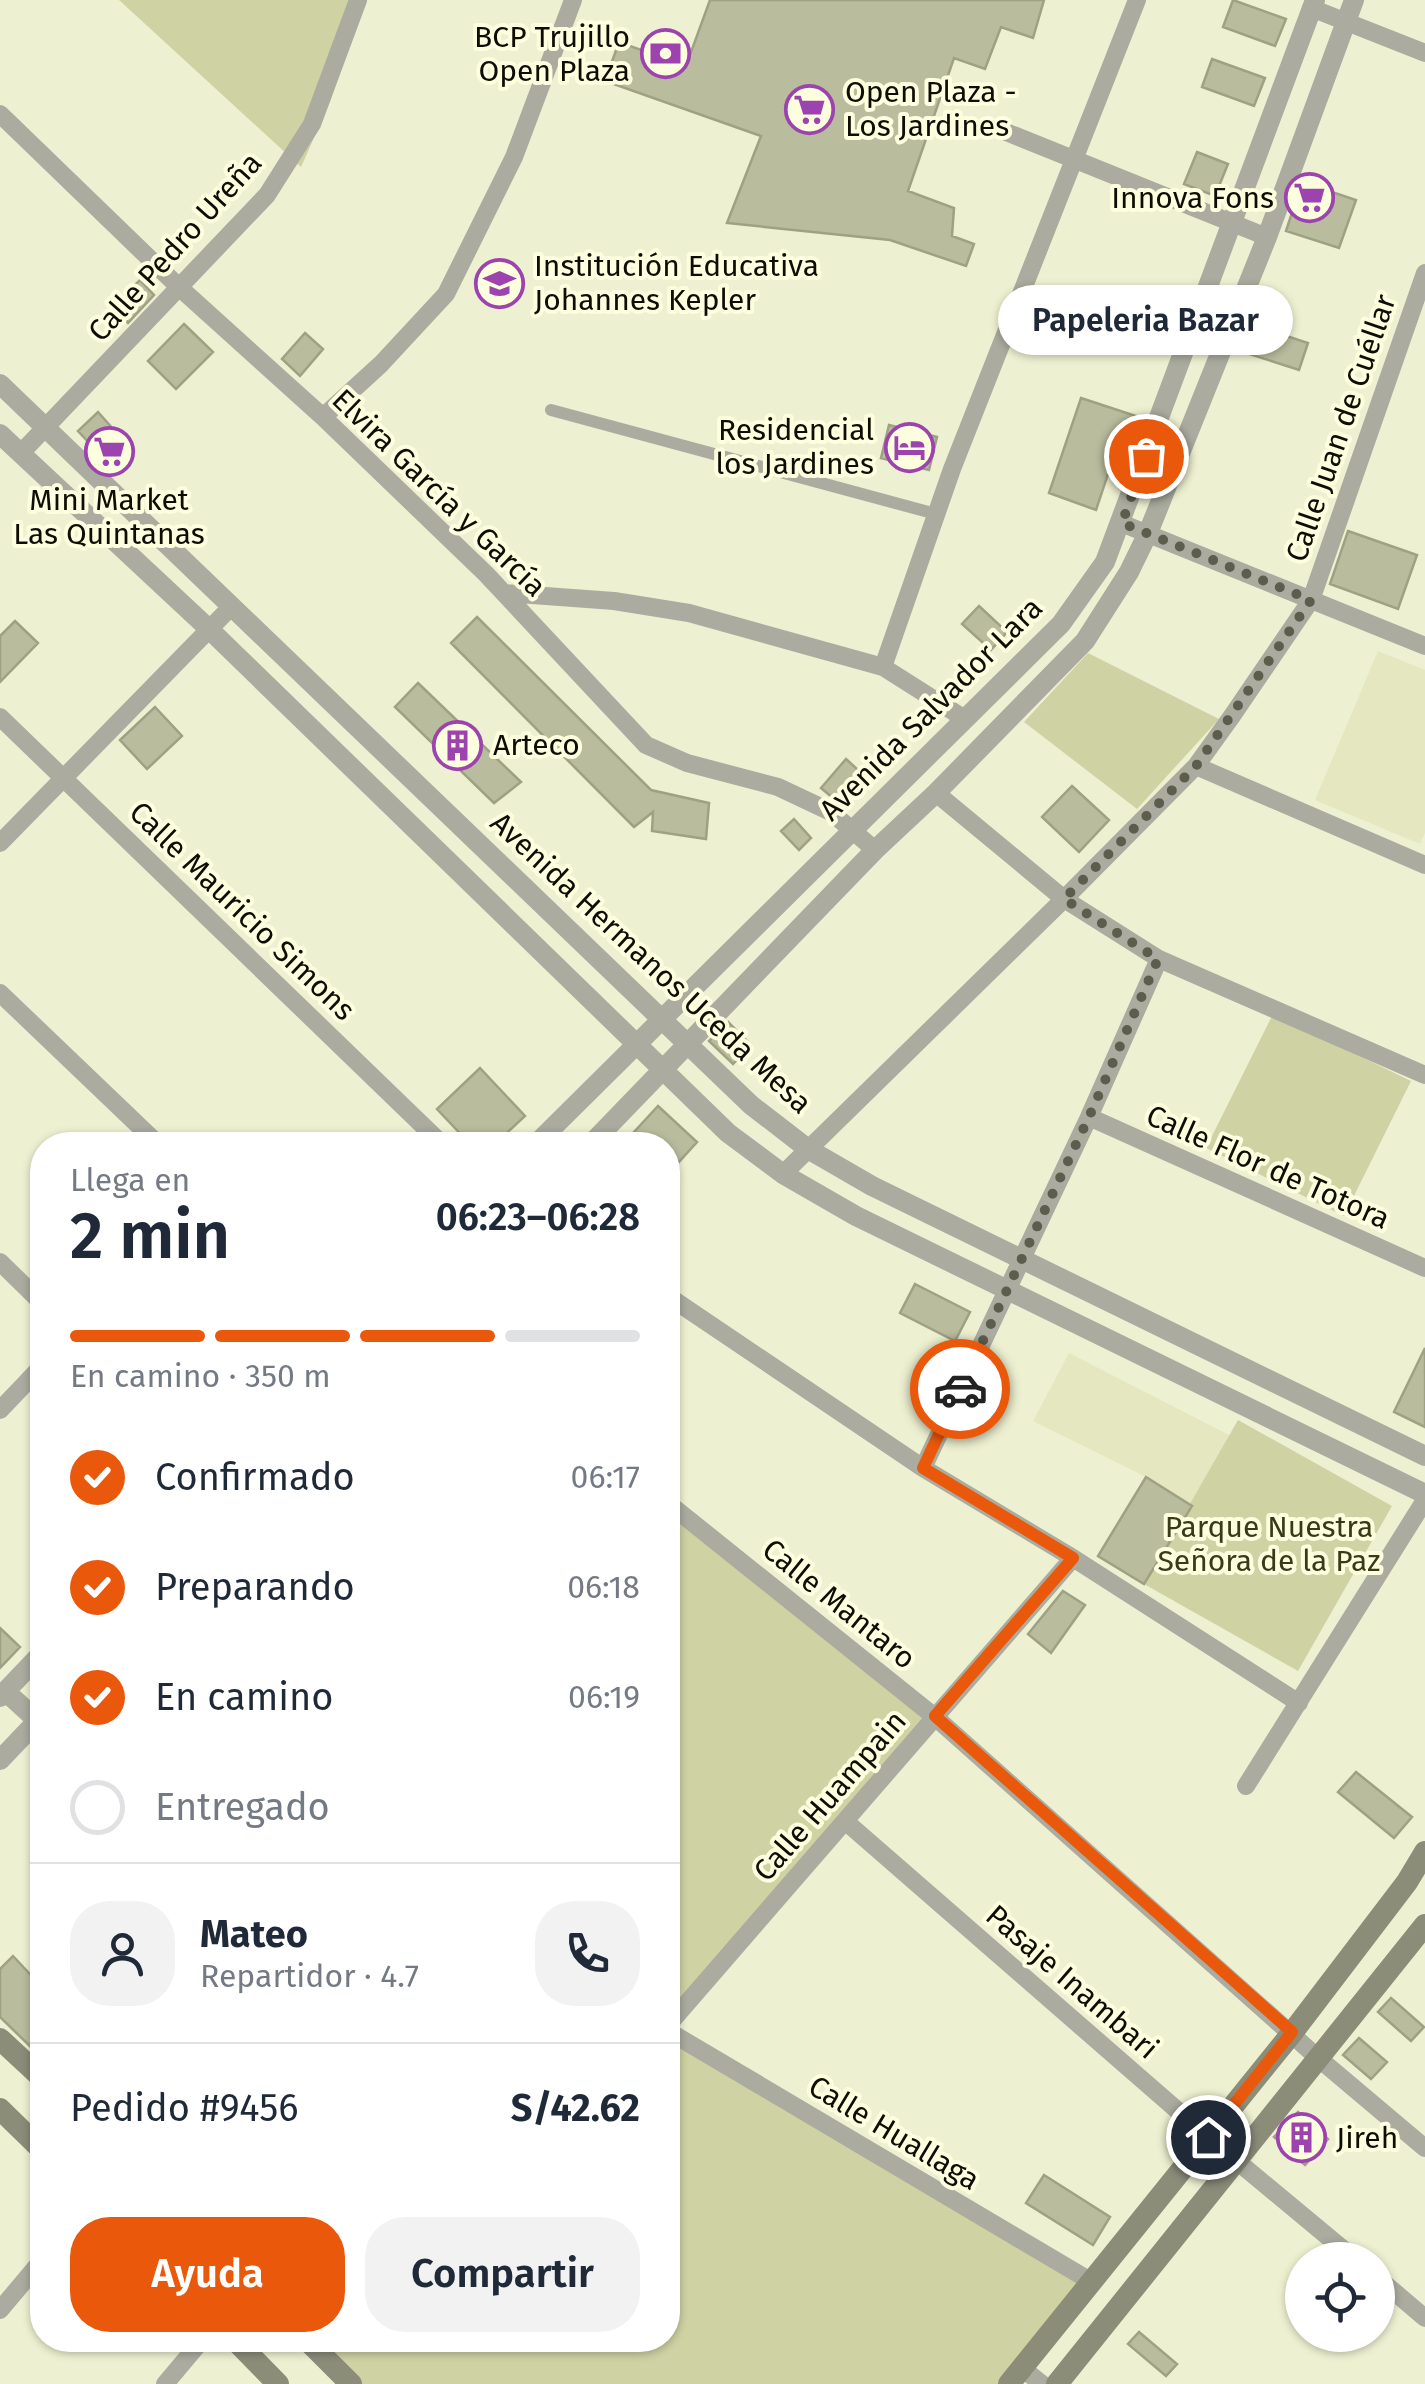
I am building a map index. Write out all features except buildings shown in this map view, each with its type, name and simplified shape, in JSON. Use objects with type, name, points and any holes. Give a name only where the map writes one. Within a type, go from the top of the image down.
[{"type":"main road","points":[[1016,2376],[1292,2032],[1407,1882],[1425,1852]]},
{"type":"main road","points":[[1058,2384],[1425,1924]]},
{"type":"main road","points":[[0,2040],[30,2065]]},
{"type":"main road","points":[[0,2109],[30,2138]]},
{"type":"main road","points":[[247,2352],[278,2384]]},
{"type":"main road","points":[[319,2352],[350,2384]]},
{"type":"street","name":"Calle Pedro Ureña","points":[[20,454],[267,196],[312,124],[358,0]]},
{"type":"street","points":[[324,416],[382,364],[446,294],[514,157],[573,0]]},
{"type":"street","points":[[883,667],[936,514],[1137,0]]},
{"type":"street","name":"Avenida Salvador Lara","points":[[603,1132],[874,850],[1085,640],[1129,572],[1148,533],[1267,237],[1354,0]]},
{"type":"street","points":[[1313,4],[1346,23],[1425,53]]},
{"type":"street","name":"Avenida Salvador Lara","points":[[548,1132],[1061,624],[1104,562],[1122,523],[1313,4]]},
{"type":"street","name":"Elvira García y García","points":[[0,114],[180,288],[324,416],[504,593],[646,744],[688,763],[778,787],[831,812],[874,850]]},
{"type":"street","points":[[1001,130],[1267,237]]},
{"type":"street","name":"Calle Juan de Cuéllar","points":[[783,1174],[1196,766],[1311,600],[1425,273]]},
{"type":"street","name":"Avenida Hermanos Uceda Mesa","points":[[0,384],[751,1105],[808,1149],[1020,1261],[1425,1456]]},
{"type":"street","points":[[551,410],[936,514]]},
{"type":"street","points":[[0,434],[210,629],[728,1133],[783,1174],[856,1216],[1425,1497],[1246,1786]]},
{"type":"street","points":[[1122,523],[1425,646]]},
{"type":"street","points":[[504,593],[614,600],[690,613],[883,667],[965,719]]},
{"type":"street","points":[[0,843],[232,606]]},
{"type":"street","name":"Calle Mauricio Simons","points":[[0,717],[430,1132]]},
{"type":"street","points":[[1196,766],[1425,865]]},
{"type":"street","points":[[936,792],[1064,899],[1158,959],[1425,1075]]},
{"type":"street","points":[[457,870],[481,846]]},
{"type":"street","points":[[923,1468],[1089,1117],[1158,959]]},
{"type":"street","points":[[0,993],[146,1132]]},
{"type":"street","name":"Calle Flor de Totora","points":[[1089,1117],[1425,1268]]},
{"type":"street","points":[[0,1262],[30,1292]]},
{"type":"street","points":[[680,1304],[923,1468],[1073,1558],[1298,1703]]},
{"type":"street","points":[[0,1410],[30,1379]]},
{"type":"street","name":"Calle Mantaro","points":[[680,1512],[935,1716],[1317,2057],[1425,2148]]},
{"type":"street","name":"Calle Huampain","points":[[680,2014],[1073,1558]]},
{"type":"street","points":[[30,1666],[3,1695],[30,1713]]},
{"type":"street","points":[[0,1760],[30,1729]]},
{"type":"street","name":"Pasaje Inambari","points":[[845,1821],[1335,2242]]},
{"type":"street","name":"Calle Huallaga","points":[[680,2035],[1092,2282]]},
{"type":"street","points":[[0,2310],[30,2274]]},
{"type":"street","points":[[1395,2292],[1425,2318]]},
{"type":"street","points":[[165,2384],[192,2352]]},
{"type":"street","points":[[1016,2376],[1042,2384]]},
{"type":"shaded area","points":[[1378,651],[1425,670],[1425,833],[1420,844],[1315,800]]},
{"type":"shaded area","points":[[1069,1353],[1233,1437],[1192,1506],[1146,1477],[1033,1421]]},
{"type":"green space","points":[[119,0],[363,0],[330,102],[301,167]]},
{"type":"green space","points":[[1088,653],[1219,719],[1137,809],[1024,722]]},
{"type":"green space","points":[[1273,1014],[1411,1081],[1344,1216],[1206,1148]]},
{"type":"green space","name":"Parque Nuestra Señora de la Paz","points":[[1238,1420],[1392,1506],[1298,1671],[1144,1584]]},
{"type":"green space","points":[[680,1513],[935,1717],[680,2011]]},
{"type":"green space","points":[[680,2038],[1092,2282],[1006,2384],[359,2384],[326,2352],[680,2352]]},
{"type":"way so far","points":[[960,1389],[1089,1117],[1158,959],[1064,899],[1196,766],[1311,600],[1122,523],[1146,456]]},
{"type":"place","name":"BCP Trujillo Open Plaza","points":[[665,54]]},
{"type":"place","name":"Open Plaza - Los Jardines","points":[[810,109]]},
{"type":"place","name":"Innova Fons","points":[[1309,198]]},
{"type":"place","name":"Institución Educativa Johannes Kepler","points":[[499,283]]},
{"type":"place","name":"Residencial los Jardines","points":[[909,447]]},
{"type":"place","name":"Mini Market Las Quintanas","points":[[109,451]]},
{"type":"place","name":"Papeleria Bazar","points":[[1146,456]]},
{"type":"place","name":"Arteco","points":[[458,745]]},
{"type":"place","name":"Jireh","points":[[1301,2138]]},
{"type":"route","points":[[960,1389],[923,1468],[1073,1558],[935,1716],[1292,2032],[1208,2137]]}]
